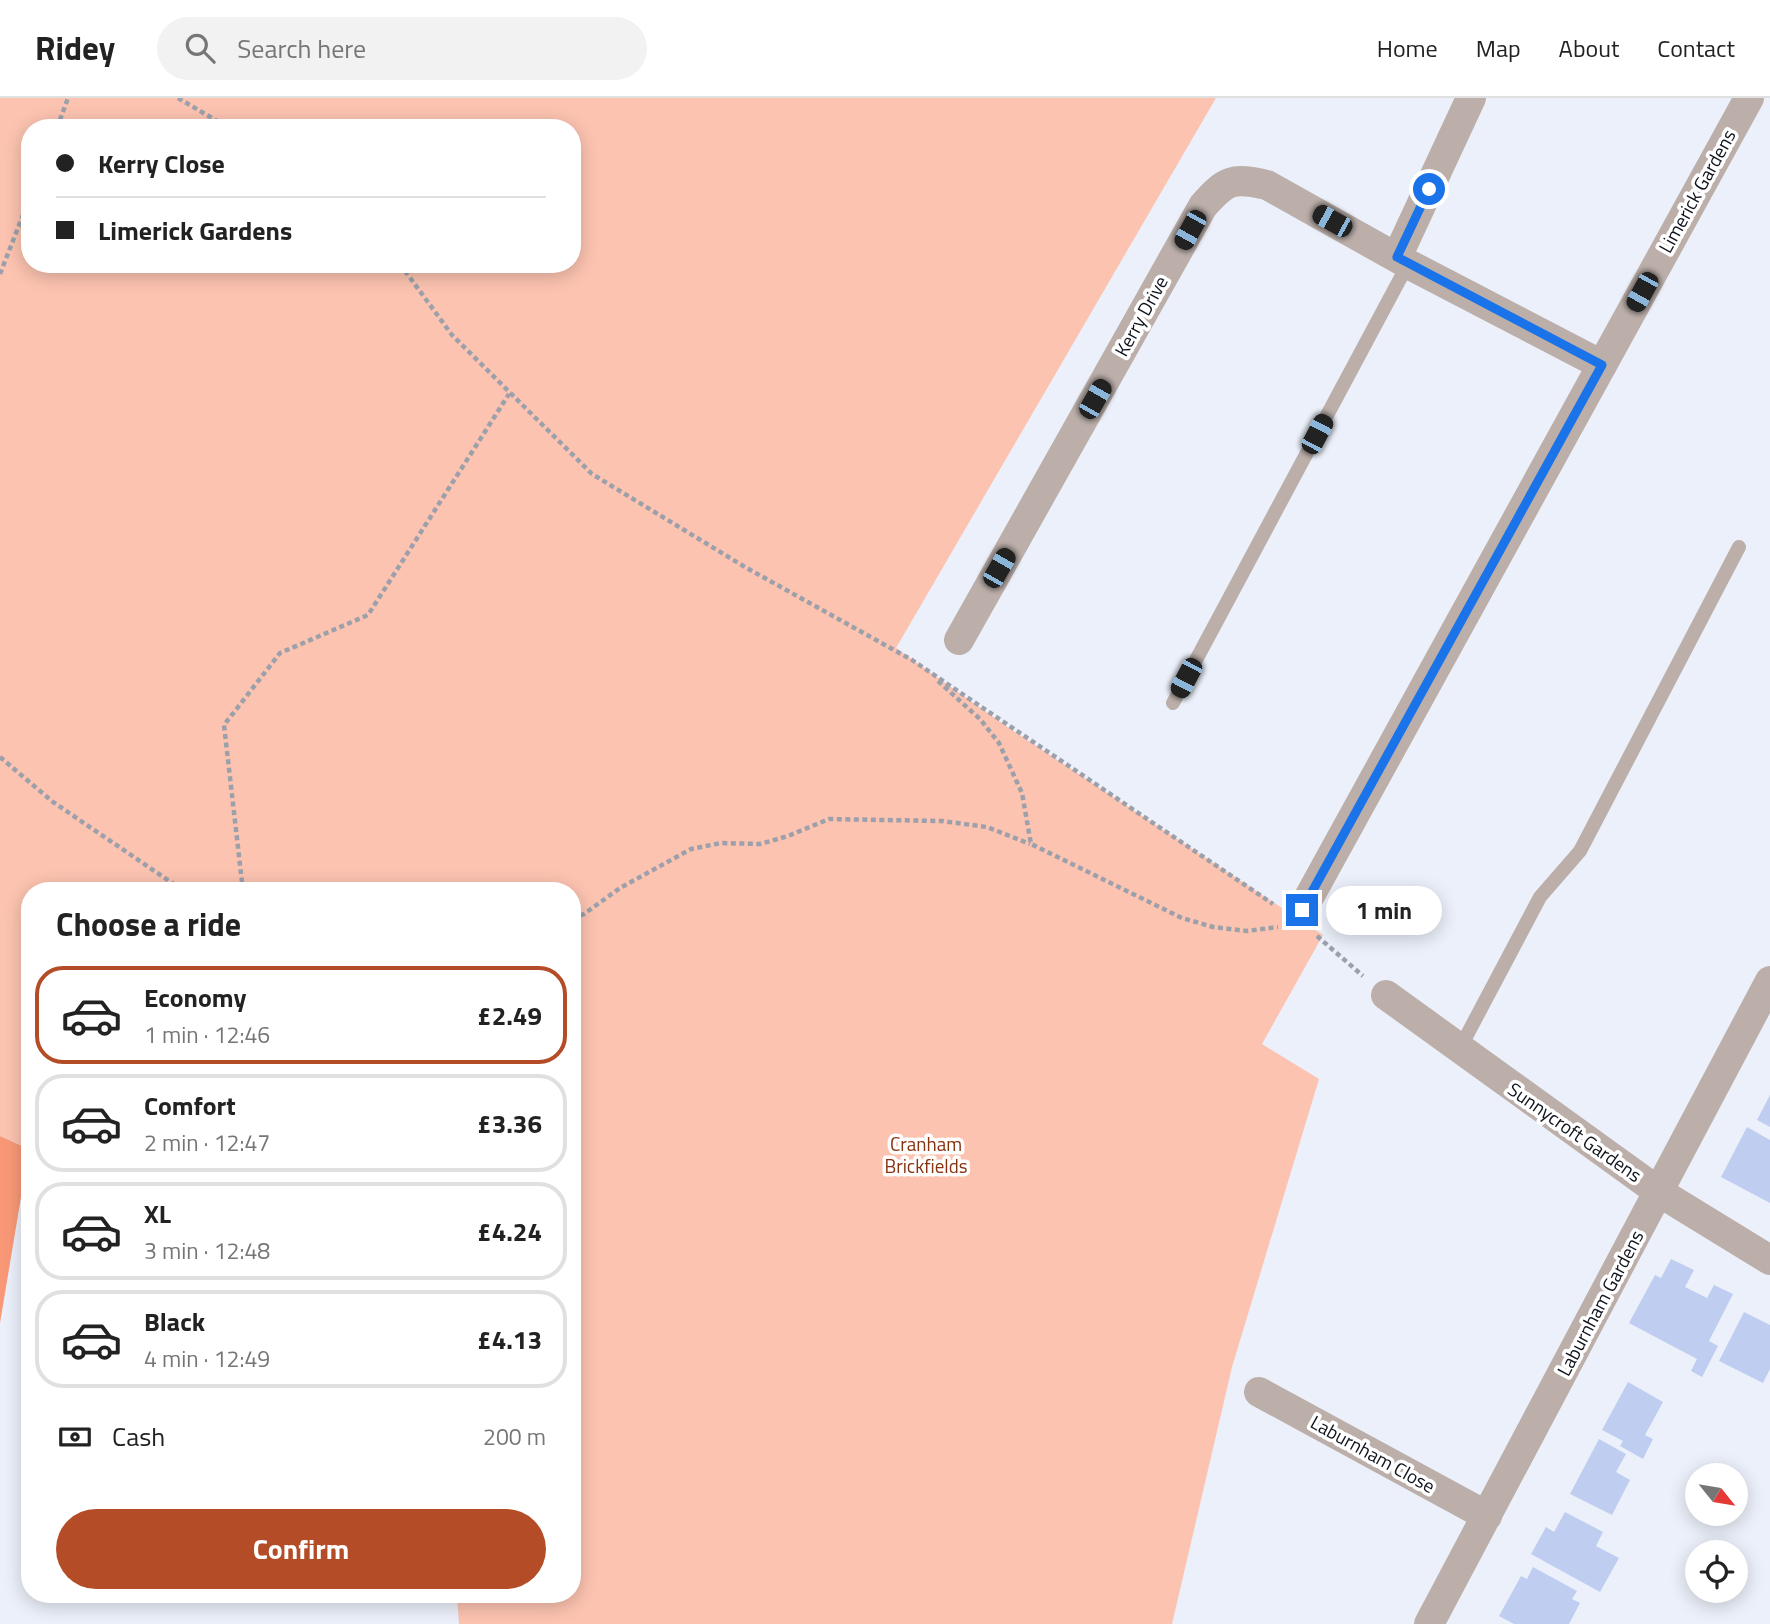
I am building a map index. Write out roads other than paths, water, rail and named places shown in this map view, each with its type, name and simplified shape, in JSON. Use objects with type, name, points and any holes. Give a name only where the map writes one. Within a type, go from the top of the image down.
[{"type":"street","points":[[1403,260],[1471,98]]},
{"type":"street","name":"Limerick Gardens","points":[[1303,917],[1749,98]]},
{"type":"street","name":"Kerry Drive","points":[[959,640],[1203,206],[1222,186],[1244,179],[1267,185],[1602,365]]},
{"type":"street","name":"Laburnham Gardens","points":[[1429,1624],[1770,981]]},
{"type":"street","name":"Sunnycroft Gardens","points":[[1386,995],[1659,1192],[1770,1260]]},
{"type":"street","name":"Laburnham Close","points":[[1259,1392],[1487,1516]]},
{"type":"lane","points":[[1173,703],[1403,260]]},
{"type":"lane","points":[[1459,1049],[1540,897],[1580,851],[1740,547]]},
{"type":"park label","name":"Cranham Brickfields","points":[[926,1155]]}]
